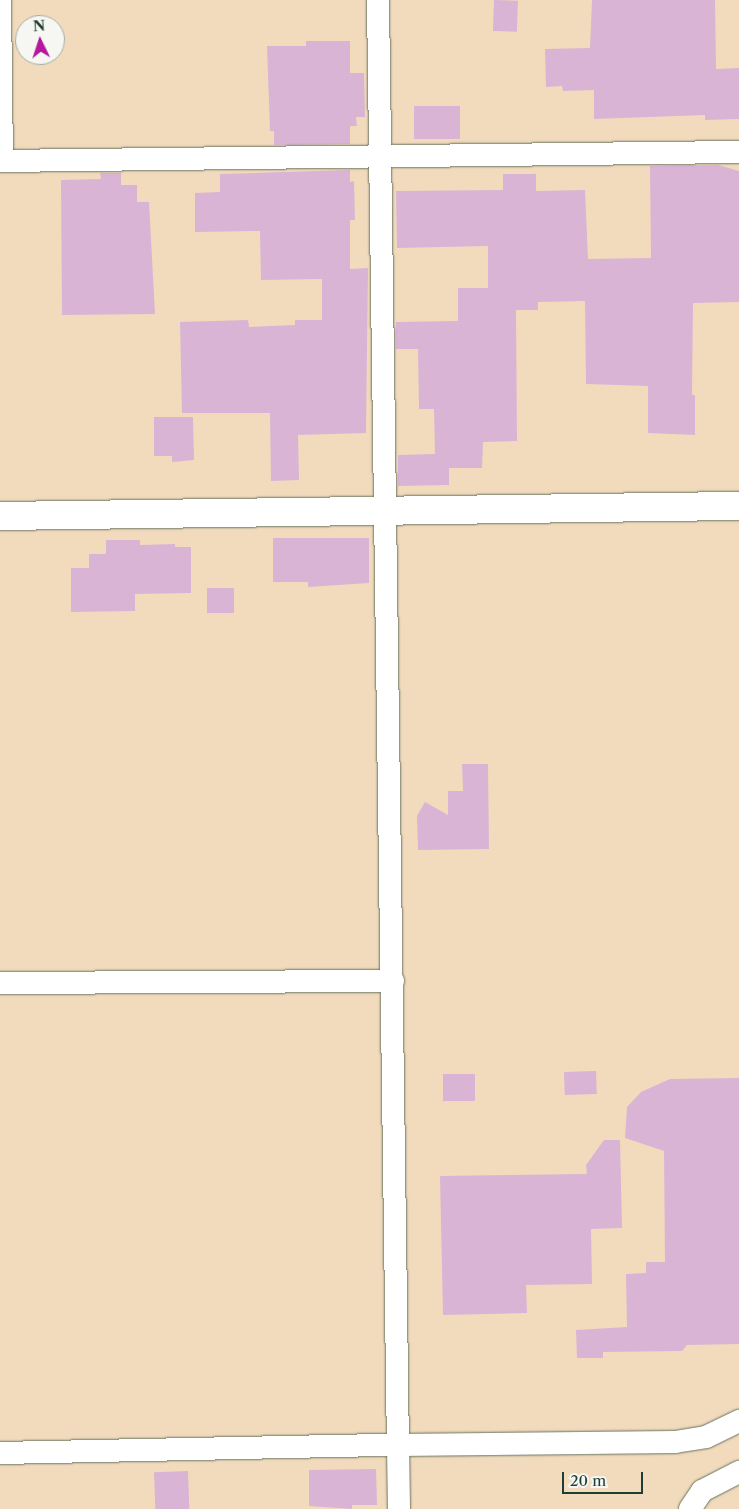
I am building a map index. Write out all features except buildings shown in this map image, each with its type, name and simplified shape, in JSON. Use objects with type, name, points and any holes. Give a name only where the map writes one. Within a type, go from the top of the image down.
[{"type":"street","points":[[0,0],[1,161],[739,152]]},
{"type":"street","points":[[378,0],[387,511],[399,1509]]},
{"type":"street","points":[[0,516],[739,506]]},
{"type":"street","points":[[0,983],[392,981]]},
{"type":"street","points":[[0,1453],[398,1445],[674,1442],[706,1437],[739,1421]]},
{"type":"street","points":[[690,1509],[702,1491],[739,1472]]}]
